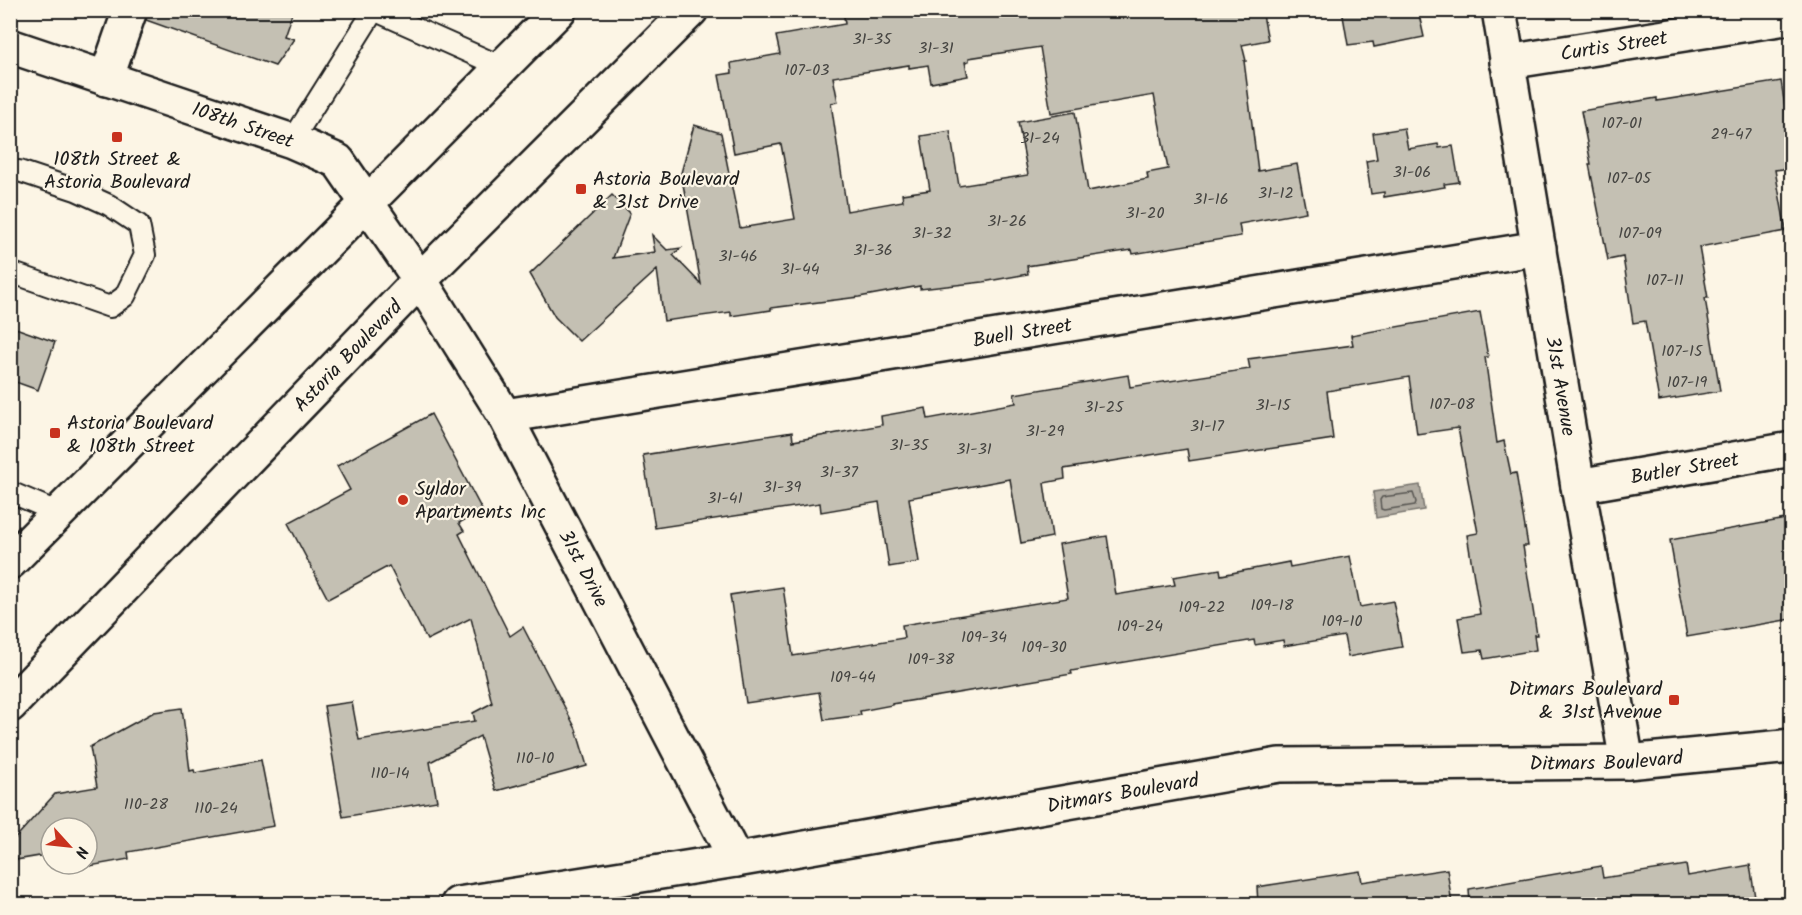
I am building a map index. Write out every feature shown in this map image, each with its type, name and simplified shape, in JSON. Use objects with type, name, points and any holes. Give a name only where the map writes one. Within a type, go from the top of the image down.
[{"type":"street","points":[[106,79],[130,10]]},
{"type":"street","points":[[10,562],[559,10]]},
{"type":"street","name":"Astoria Boulevard","points":[[10,705],[420,280],[691,10]]},
{"type":"street","name":"31st Avenue","points":[[1499,10],[1578,486],[1627,762]]},
{"type":"street","name":"Curtis Street","points":[[1507,62],[1791,17]]},
{"type":"street","name":"108th Street","points":[[10,46],[292,141],[338,161],[420,280]]},
{"type":"street","name":"Buell Street","points":[[505,416],[1539,248]]},
{"type":"street","name":"31st Drive","points":[[420,280],[505,416],[736,860]]},
{"type":"street","name":"Butler Street","points":[[1578,486],[1791,449]]},
{"type":"street","name":"Ditmars Boulevard","points":[[458,904],[736,860],[1279,765],[1627,762],[1791,746]]},
{"type":"lane","points":[[292,141],[374,10],[502,67]]},
{"type":"lane","points":[[10,272],[110,308],[125,296],[145,255],[139,225],[117,210],[76,190],[19,171]]},
{"type":"lane","points":[[10,492],[59,513]]},
{"type":"water","points":[[1420,485],[1424,510],[1376,518],[1373,492]]},
{"type":"building","points":[[148,10],[293,10],[284,36],[294,39],[275,66],[146,20]]},
{"type":"building","points":[[843,10],[1262,10],[1268,40],[1242,45],[1246,61],[1244,61],[1258,171],[1297,164],[1306,212],[1239,224],[1241,236],[1133,254],[1132,250],[1027,266],[1028,274],[983,282],[920,289],[920,286],[731,316],[731,312],[664,321],[657,270],[579,341],[555,317],[530,274],[612,195],[630,213],[613,258],[655,252],[652,235],[667,250],[681,248],[673,255],[701,284],[681,173],[694,125],[721,133],[740,228],[795,219],[781,144],[734,153],[719,75],[732,73],[731,63],[780,54],[776,36],[845,24]],"holes":[[[1040,47],[1051,113],[1154,95],[1168,169],[1147,173],[1148,179],[1088,191],[1075,112],[1018,122],[1028,175],[959,186],[950,131],[921,136],[930,190],[902,194],[903,201],[847,211],[831,103],[838,102],[833,77],[909,65],[909,68],[928,65],[931,83],[968,76],[965,62],[969,61],[969,58]]]},
{"type":"building","points":[[1342,10],[1418,10],[1424,37],[1374,47],[1373,42],[1348,45]]},
{"type":"building","points":[[1781,81],[1791,146],[1791,168],[1775,170],[1786,231],[1699,247],[1720,391],[1659,401],[1645,321],[1633,323],[1623,257],[1608,260],[1581,111]]},
{"type":"building","points":[[1404,128],[1408,149],[1438,144],[1439,148],[1453,146],[1459,182],[1444,184],[1445,187],[1384,197],[1384,192],[1371,194],[1366,161],[1377,159],[1373,133]]},
{"type":"building","points":[[1480,312],[1488,357],[1485,357],[1497,443],[1504,441],[1511,474],[1516,473],[1528,546],[1523,546],[1537,635],[1534,635],[1536,650],[1484,659],[1482,650],[1464,652],[1458,618],[1480,614],[1467,535],[1478,533],[1458,428],[1417,434],[1409,377],[1327,391],[1333,439],[1189,461],[1187,449],[1064,469],[1065,479],[1044,483],[1052,537],[1021,543],[1010,479],[909,498],[919,562],[889,567],[879,502],[821,512],[820,503],[655,528],[643,455],[792,432],[793,441],[882,425],[881,416],[926,408],[928,419],[1016,403],[1014,394],[1128,375],[1130,387],[1250,369],[1248,359],[1353,345],[1351,335]]},
{"type":"building","points":[[10,326],[55,342],[38,390],[10,380]]},
{"type":"building","points":[[431,414],[482,510],[459,523],[464,531],[459,534],[510,636],[523,627],[576,729],[587,766],[496,791],[480,736],[430,762],[437,801],[343,817],[324,706],[352,702],[359,740],[475,721],[473,713],[492,703],[471,618],[427,640],[389,566],[328,599],[288,523],[350,490],[337,466]]},
{"type":"building","points":[[1791,518],[1791,619],[1687,637],[1670,540]]},
{"type":"building","points":[[1107,536],[1116,595],[1175,585],[1173,577],[1220,569],[1221,575],[1289,562],[1290,567],[1350,556],[1360,607],[1393,601],[1402,647],[1348,657],[1344,636],[1284,646],[1283,640],[1255,645],[1254,640],[892,704],[860,711],[861,715],[824,720],[819,692],[746,703],[730,595],[783,587],[793,656],[904,638],[902,625],[1068,598],[1059,544]]},
{"type":"building","points":[[182,708],[190,771],[194,770],[195,773],[261,760],[274,826],[128,852],[129,859],[99,864],[99,816],[39,816],[39,856],[10,861],[10,844],[55,794],[97,787],[90,747],[154,712]]},
{"type":"building","points":[[1686,865],[1688,876],[1750,865],[1756,904],[1470,904],[1469,889],[1601,866],[1603,878]]},
{"type":"building","points":[[1447,869],[1452,904],[1258,904],[1257,887],[1360,871],[1362,882]]},
{"type":"place","name":"108th Street & Astoria Boulevard","points":[[117,137]]},
{"type":"place","name":"Astoria Boulevard & 31st Drive","points":[[581,189]]},
{"type":"place","name":"Astoria Boulevard & 108th Street","points":[[55,433]]},
{"type":"place","name":"Syldor Apartments Inc","points":[[403,500]]},
{"type":"place","name":"Ditmars Boulevard & 31st Avenue","points":[[1674,700]]}]
